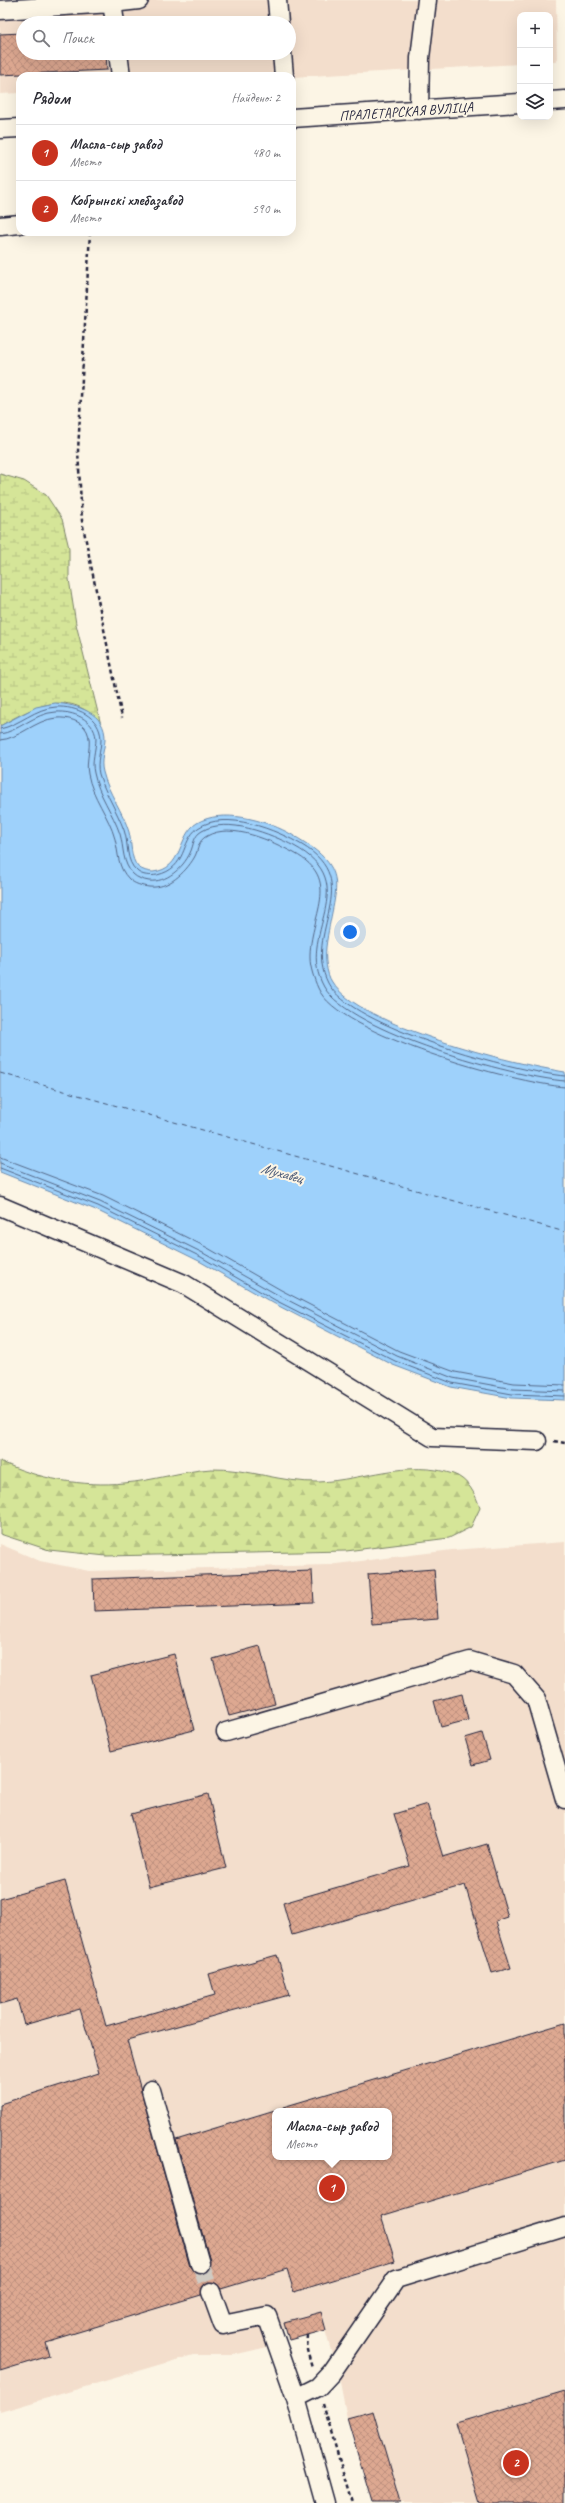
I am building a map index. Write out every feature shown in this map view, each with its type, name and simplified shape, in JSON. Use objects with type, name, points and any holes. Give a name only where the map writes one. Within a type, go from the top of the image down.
[{"type":"street","points":[[0,10],[139,0]]},
{"type":"street","points":[[276,0],[278,16]]},
{"type":"street","points":[[419,110],[420,58],[427,0]]},
{"type":"street","points":[[112,3],[114,16]]},
{"type":"street","points":[[119,60],[120,72]]},
{"type":"street","points":[[283,60],[284,72]]},
{"type":"street","points":[[553,101],[565,100]]},
{"type":"street","name":"ПРАЛЕТАРСКАЯ ВУЛІЦА","points":[[296,118],[517,103]]},
{"type":"street","points":[[0,129],[16,128]]},
{"type":"street","points":[[0,226],[16,224]]},
{"type":"street","points":[[0,1206],[184,1284],[432,1437],[537,1441]]},
{"type":"street","points":[[226,1732],[470,1661],[514,1674],[536,1699],[565,1799]]},
{"type":"street","points":[[151,2090],[200,2264]]},
{"type":"street","points":[[296,2398],[318,2387],[332,2372],[396,2279],[565,2227]]},
{"type":"street","points":[[211,2292],[223,2324],[267,2316],[296,2398],[325,2503]]},
{"type":"path","points":[[90,236],[78,451],[82,521],[122,718]]},
{"type":"path","points":[[308,2335],[307,2350],[352,2503]]},
{"type":"shaded area","points":[[0,0],[556,0],[557,62],[553,62],[553,12],[517,12],[517,64],[296,77],[296,72],[16,72],[16,93],[0,94]]},
{"type":"shaded area","points":[[565,1542],[565,2503],[372,2503],[347,2418],[340,2382],[325,2330],[289,2340],[285,2328],[263,2333],[267,2347],[233,2355],[193,2355],[0,2412],[0,1544],[40,1561],[89,1571],[328,1565],[452,1550]]},
{"type":"green space","points":[[0,474],[24,481],[46,495],[62,519],[69,548],[69,579],[76,624],[101,725],[90,713],[78,706],[65,703],[39,707],[0,726]]},
{"type":"green space","points":[[0,1461],[29,1473],[45,1477],[77,1483],[93,1484],[135,1482],[211,1469],[224,1469],[305,1482],[336,1480],[403,1469],[436,1470],[453,1474],[463,1480],[471,1488],[480,1508],[471,1527],[449,1538],[346,1551],[106,1556],[49,1550],[0,1534]]},
{"type":"water","name":"Мухавец","points":[[55,703],[81,708],[89,712],[101,723],[104,730],[105,740],[102,768],[105,780],[126,824],[130,837],[132,855],[138,867],[149,872],[163,870],[170,865],[175,858],[191,828],[197,823],[218,816],[243,817],[267,823],[287,832],[309,845],[323,857],[332,868],[335,880],[335,893],[326,947],[326,965],[332,982],[348,998],[373,1014],[404,1028],[476,1052],[541,1068],[565,1072],[565,1400],[512,1398],[451,1387],[393,1365],[273,1303],[199,1261],[96,1210],[0,1172],[0,726],[36,707]]},
{"type":"building","points":[[16,33],[16,60],[106,60],[107,70],[16,72],[16,74],[0,75],[0,34]]},
{"type":"building","points":[[434,1569],[438,1619],[372,1624],[368,1574]]},
{"type":"building","points":[[312,1571],[314,1603],[94,1611],[93,1579]]},
{"type":"building","points":[[260,1646],[275,1704],[229,1716],[213,1659]]},
{"type":"building","points":[[174,1654],[194,1730],[111,1751],[91,1675]]},
{"type":"building","points":[[462,1694],[468,1720],[441,1727],[434,1701]]},
{"type":"building","points":[[482,1733],[490,1760],[473,1765],[465,1738]]},
{"type":"building","points":[[208,1794],[226,1868],[149,1887],[131,1814]]},
{"type":"building","points":[[427,1804],[443,1857],[487,1844],[508,1917],[496,1921],[511,1968],[492,1973],[465,1885],[292,1935],[283,1903],[410,1866],[394,1814]]},
{"type":"building","points":[[65,1881],[106,2026],[215,1995],[209,1974],[277,1955],[289,1995],[127,2040],[190,2267],[197,2274],[207,2272],[210,2261],[176,2140],[272,2111],[272,2160],[392,2160],[392,2108],[283,2107],[565,2023],[565,2160],[381,2216],[395,2261],[294,2292],[287,2269],[221,2289],[217,2284],[208,2282],[203,2286],[201,2295],[45,2342],[49,2356],[0,2371],[0,2104],[99,2073],[80,2009],[24,2025],[17,1999],[0,2004],[0,1899]]},
{"type":"building","points":[[321,2312],[326,2330],[289,2340],[284,2322]]},
{"type":"building","points":[[565,2391],[565,2503],[480,2503],[456,2423]]},
{"type":"building","points":[[373,2411],[400,2503],[372,2503],[347,2418]]},
{"type":"ferry route","points":[[0,1073],[565,1232]]},
{"type":"tunnel","points":[[200,2264],[211,2292]]},
{"type":"place","name":"Масла-сыр завод","points":[[332,2188]]},
{"type":"place","name":"Кобрынскі хлебазавод","points":[[516,2463]]}]
